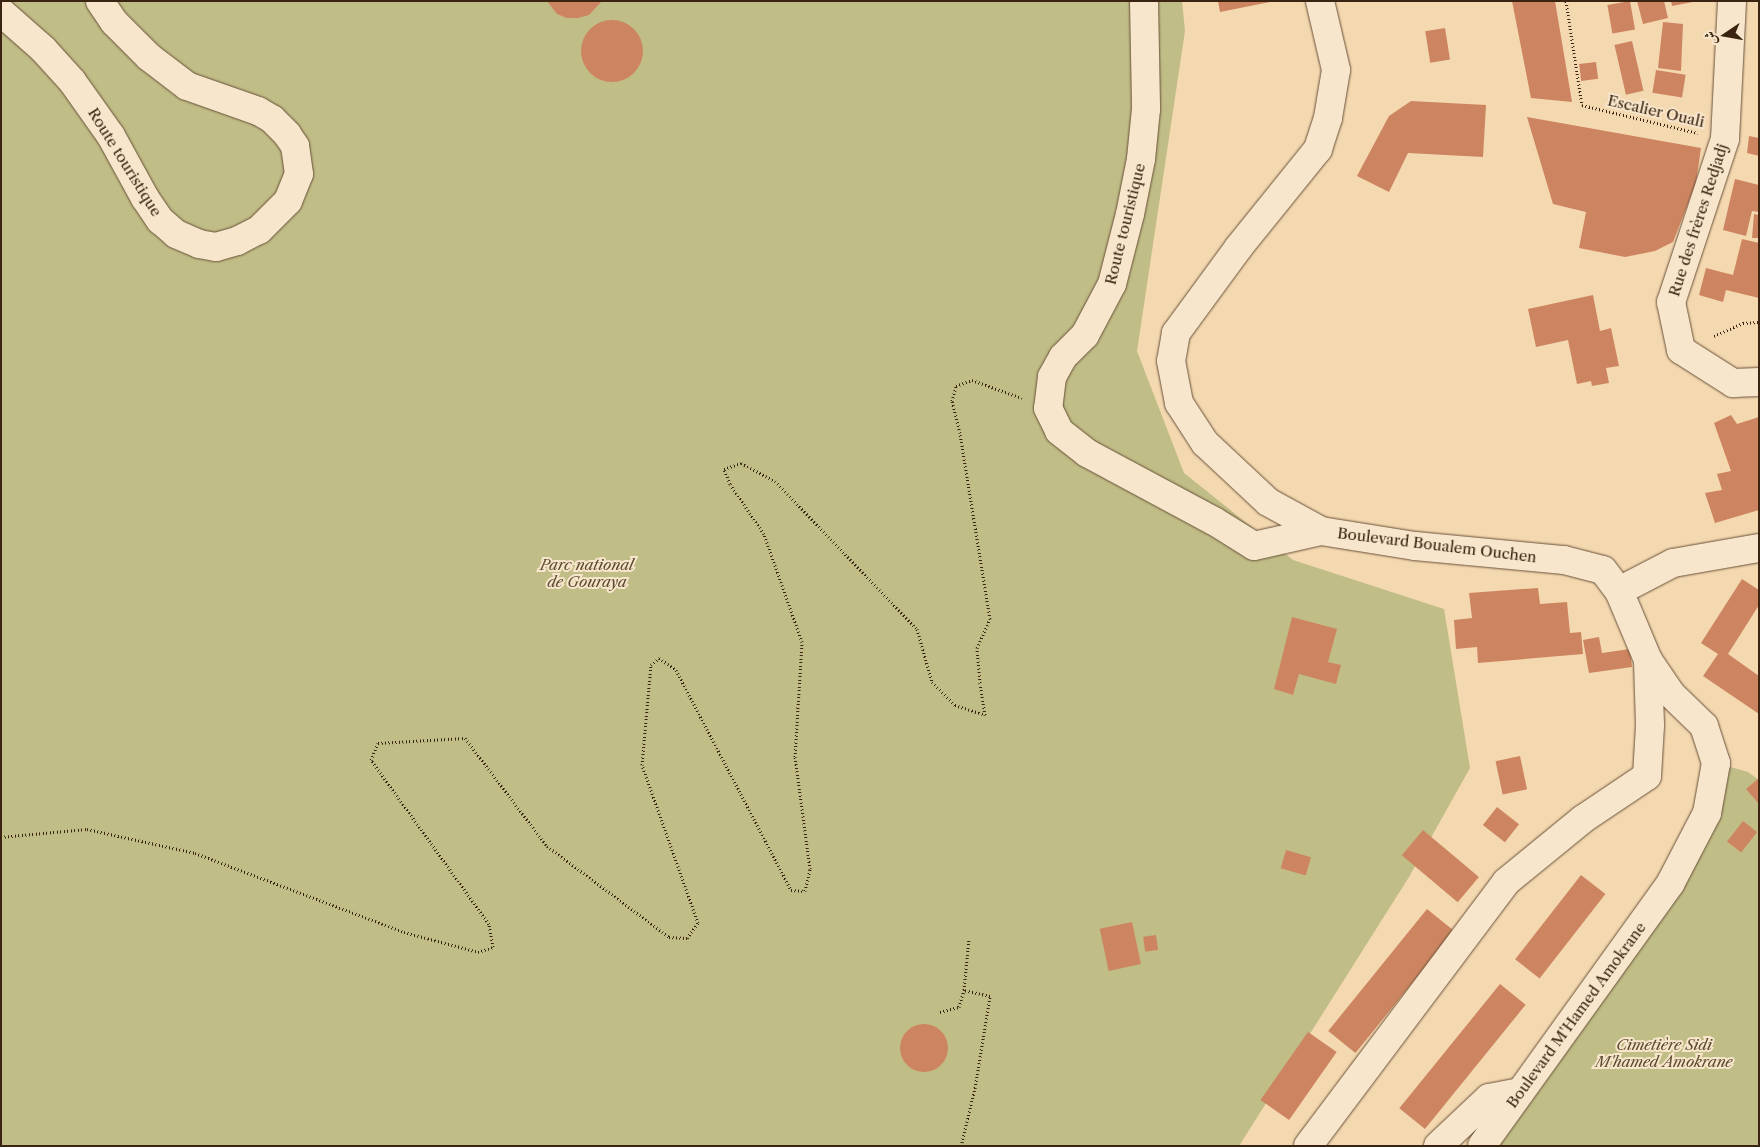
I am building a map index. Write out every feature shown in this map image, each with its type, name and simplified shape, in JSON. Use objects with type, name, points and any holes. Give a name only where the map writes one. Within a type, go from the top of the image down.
[{"type":"street","name":"Route touristique","points":[[1,12],[43,49],[72,81],[111,136],[145,198],[160,220],[176,234],[199,244],[216,247],[237,241],[259,230],[288,201],[299,174],[294,146],[287,134],[272,119],[258,111],[188,86],[149,57],[114,22],[100,1]]},
{"type":"street","name":"Route touristique","points":[[1048,408],[1052,377],[1063,357],[1085,335],[1112,284],[1130,214],[1141,159],[1146,109],[1144,1]]},
{"type":"street","name":"Boulevard Boualem Ouchen","points":[[1320,1],[1336,70],[1328,118],[1318,148],[1239,247],[1176,333],[1171,362],[1179,403],[1205,444],[1268,502],[1286,514],[1322,531],[1415,546],[1564,560],[1603,570],[1619,591],[1648,660],[1671,694],[1704,726],[1716,763],[1707,813],[1670,884]]},
{"type":"street","name":"Rue des frères Redjadj","points":[[1681,350],[1671,302],[1726,139],[1732,1]]},
{"type":"street","points":[[1681,350],[1734,383],[1759,382]]},
{"type":"street","points":[[1048,408],[1059,431],[1087,453],[1214,521],[1254,546],[1322,531]]},
{"type":"street","points":[[1619,591],[1672,563],[1759,548]]},
{"type":"street","points":[[1308,1146],[1506,882],[1582,819],[1647,776],[1650,725],[1648,660]]},
{"type":"street","name":"Boulevard M'Hamed Amokrane","points":[[1482,1146],[1670,884]]},
{"type":"street","points":[[1438,1146],[1489,1098],[1520,1092]]},
{"type":"path","name":"Escalier Ouali","points":[[1566,1],[1582,105],[1726,139]]},
{"type":"path","points":[[1681,350],[1743,323],[1759,322]]},
{"type":"path","points":[[1,838],[88,829],[195,853],[404,932],[478,952],[493,947],[489,924],[372,760],[378,743],[465,738],[547,846],[669,937],[687,938],[698,923],[642,765],[651,665],[659,658],[676,670],[791,890],[805,890],[810,870],[795,757],[802,642],[764,534],[730,484],[724,469],[741,463],[775,480],[917,630],[932,682],[955,705],[985,715],[980,683],[978,648],[990,619],[960,433],[952,401],[956,386],[972,380],[1048,408]]},
{"type":"path","points":[[940,1012],[959,1007],[964,990],[969,938]]},
{"type":"path","points":[[961,1146],[975,1088],[990,996],[964,990]]},
{"type":"green space","name":"Parc national de Gouraya","points":[[1,1],[1182,1],[1185,31],[1137,351],[1184,473],[1293,560],[1444,609],[1470,768],[1409,877],[1239,1146],[1,1146]]},
{"type":"green space","name":"Cimetière Sidi M'hamed Amokrane","points":[[1716,763],[1748,772],[1759,780],[1759,1146],[1482,1146],[1670,884]]},
{"type":"building","points":[[547,1],[602,1],[589,15],[567,18],[557,14]]},
{"type":"building","points":[[1218,1],[1269,1],[1270,2],[1220,12]]},
{"type":"building","points":[[1512,1],[1555,1],[1572,102],[1531,98]]},
{"type":"building","points":[[1630,1],[1635,30],[1612,34],[1607,5]]},
{"type":"building","points":[[1637,1],[1664,1],[1668,18],[1643,24]]},
{"type":"building","points":[[1671,1],[1693,1],[1693,2],[1672,6]]},
{"type":"building","points":[[612,20],[624,22],[634,29],[641,39],[643,51],[641,63],[634,73],[624,80],[612,82],[600,80],[590,73],[583,63],[581,51],[583,39],[590,29],[600,22]]},
{"type":"building","points":[[1663,22],[1683,24],[1681,71],[1658,68]]},
{"type":"building","points":[[1445,28],[1450,60],[1430,63],[1425,31]]},
{"type":"building","points":[[1632,41],[1643,91],[1626,95],[1614,45]]},
{"type":"building","points":[[1596,62],[1598,79],[1581,81],[1579,64]]},
{"type":"building","points":[[1656,70],[1686,75],[1682,97],[1652,93]]},
{"type":"building","points":[[1411,101],[1486,105],[1483,157],[1408,153],[1389,192],[1357,176],[1389,116]]},
{"type":"building","points":[[1527,117],[1701,148],[1696,183],[1673,242],[1655,251],[1625,257],[1579,248],[1586,212],[1553,204]]},
{"type":"building","points":[[1749,136],[1759,138],[1759,156],[1747,153]]},
{"type":"building","points":[[1735,179],[1759,185],[1759,212],[1752,211],[1746,236],[1723,230]]},
{"type":"building","points":[[1754,214],[1759,215],[1759,238],[1752,238]]},
{"type":"building","points":[[1742,239],[1759,243],[1759,298],[1726,290],[1723,302],[1699,295],[1706,268],[1733,275]]},
{"type":"building","points":[[1593,295],[1600,331],[1611,328],[1619,366],[1606,368],[1609,383],[1592,386],[1591,381],[1577,384],[1568,340],[1536,347],[1528,309]]},
{"type":"building","points":[[1731,415],[1737,424],[1759,417],[1759,510],[1715,523],[1705,493],[1722,490],[1717,474],[1731,471],[1714,423]]},
{"type":"building","points":[[1742,579],[1759,590],[1759,605],[1728,654],[1759,676],[1759,714],[1703,676],[1718,654],[1701,643]]},
{"type":"building","points":[[1538,588],[1540,604],[1567,602],[1570,633],[1581,632],[1583,654],[1478,663],[1477,647],[1456,649],[1454,620],[1472,618],[1469,593]]},
{"type":"building","points":[[1292,617],[1337,629],[1328,662],[1341,665],[1336,684],[1299,674],[1293,695],[1274,689]]},
{"type":"building","points":[[1599,637],[1602,653],[1630,649],[1632,667],[1589,673],[1583,640]]},
{"type":"building","points":[[1520,756],[1527,789],[1503,794],[1496,761]]},
{"type":"building","points":[[1759,778],[1759,804],[1746,789]]},
{"type":"building","points":[[1497,807],[1519,824],[1505,842],[1483,825]]},
{"type":"building","points":[[1743,821],[1757,832],[1741,853],[1727,841]]},
{"type":"building","points":[[1423,830],[1479,877],[1458,902],[1402,855]]},
{"type":"building","points":[[1286,850],[1311,857],[1306,875],[1281,868]]},
{"type":"building","points":[[1581,875],[1605,894],[1540,978],[1515,959]]},
{"type":"building","points":[[1427,909],[1454,931],[1355,1053],[1328,1031]]},
{"type":"building","points":[[1132,922],[1141,964],[1109,971],[1100,929]]},
{"type":"building","points":[[1156,935],[1158,950],[1145,952],[1143,937]]},
{"type":"building","points":[[1500,984],[1526,1005],[1425,1129],[1399,1108]]},
{"type":"building","points":[[924,1024],[933,1026],[941,1031],[946,1039],[948,1048],[946,1057],[941,1065],[933,1070],[924,1072],[915,1070],[907,1065],[902,1057],[900,1048],[902,1039],[907,1031],[915,1026]]},
{"type":"building","points":[[1308,1032],[1337,1052],[1289,1120],[1260,1100]]}]
